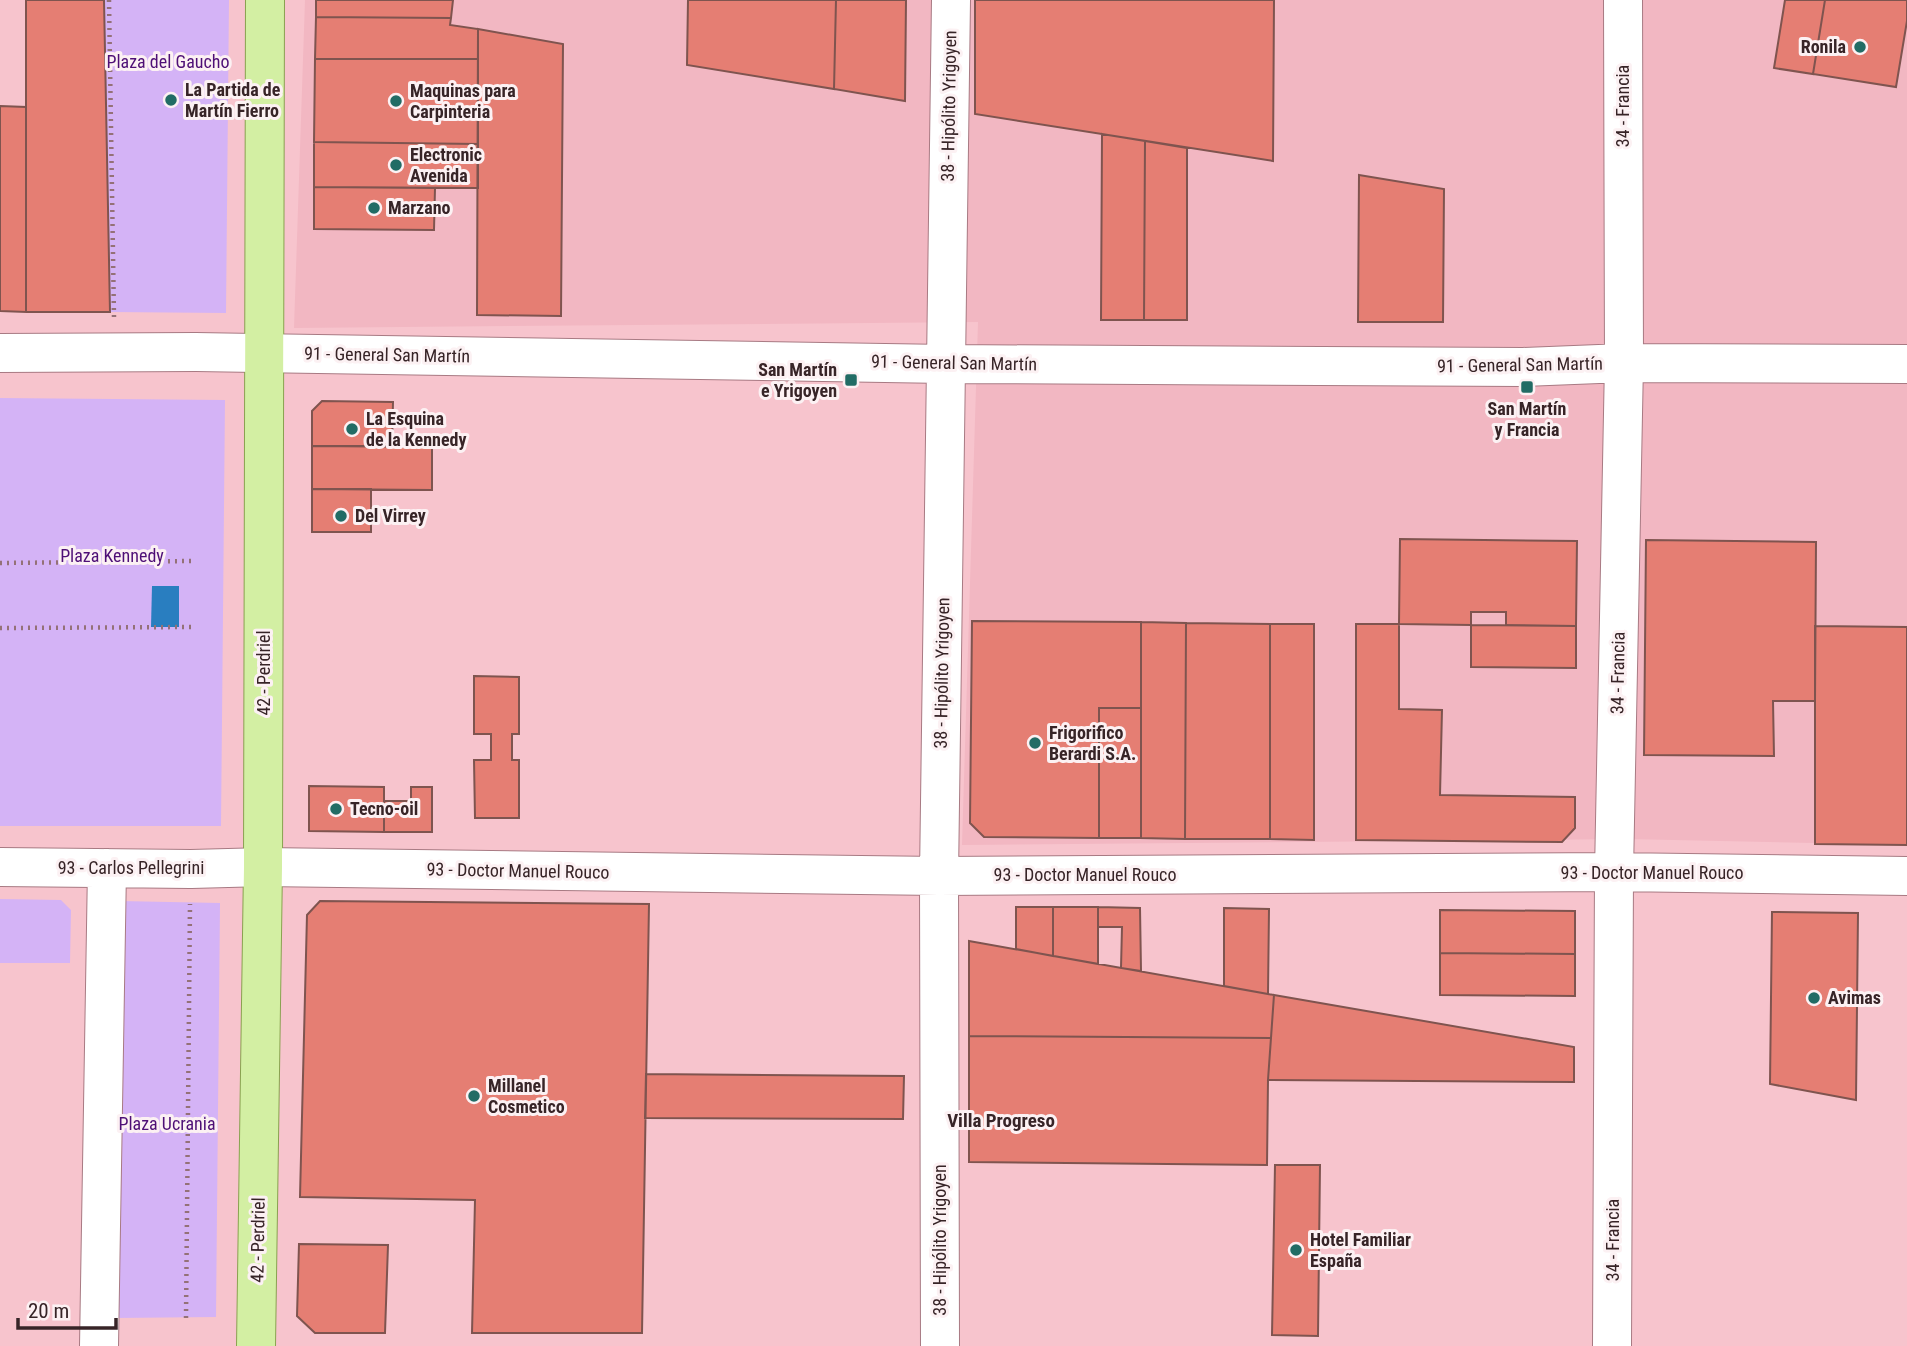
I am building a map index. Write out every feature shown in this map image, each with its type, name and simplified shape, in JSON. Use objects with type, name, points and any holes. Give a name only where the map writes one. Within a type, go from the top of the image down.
[{"type":"main road","name":"42 - Perdriel","points":[[256,1346],[263,867],[265,0]]},
{"type":"street","name":"38 - Hipólito Yrigoyen","points":[[940,1346],[939,876],[951,0]]},
{"type":"street","name":"34 - Francia","points":[[1612,1346],[1614,872],[1624,363],[1623,0]]},
{"type":"street","name":"91 - General San Martín","points":[[0,353],[265,353],[946,364],[1523,367],[1624,363],[1907,364]]},
{"type":"street","name":"93 - Carlos Pellegrini","points":[[0,867],[263,867]]},
{"type":"street","name":"93 - Doctor Manuel Rouco","points":[[263,867],[939,876],[1614,872],[1907,876]]},
{"type":"street","points":[[99,1346],[107,868]]},
{"type":"path","points":[[109,0],[114,320]]},
{"type":"path","points":[[0,563],[194,561]]},
{"type":"path","points":[[0,628],[194,627]]},
{"type":"path","points":[[186,1318],[190,903]]},
{"type":"shaded area","points":[[305,0],[1907,0],[1907,845],[1626,839],[962,845],[978,322],[294,328]]},
{"type":"green space","name":"Plaza del Gaucho","points":[[104,0],[229,0],[226,313],[110,312]]},
{"type":"green space","name":"Plaza Kennedy","points":[[0,398],[225,400],[221,826],[0,826]]},
{"type":"green space","points":[[0,899],[61,900],[71,910],[70,963],[0,963]]},
{"type":"green space","name":"Plaza Ucrania","points":[[119,901],[220,903],[216,1317],[115,1318]]},
{"type":"water","points":[[152,586],[179,586],[179,627],[151,627]]},
{"type":"building","points":[[26,0],[104,0],[110,312],[26,312]]},
{"type":"building","points":[[316,0],[453,0],[451,18],[316,17]]},
{"type":"building","points":[[688,0],[836,0],[834,89],[687,65]]},
{"type":"building","points":[[836,0],[906,0],[905,101],[834,89]]},
{"type":"building","points":[[975,0],[1274,0],[1273,161],[975,114]]},
{"type":"building","points":[[1785,0],[1825,0],[1813,74],[1774,68]]},
{"type":"building","name":"Ronila","points":[[1825,0],[1907,0],[1907,21],[1896,87],[1813,74]]},
{"type":"building","points":[[316,17],[451,18],[450,25],[478,29],[478,59],[315,59]]},
{"type":"building","points":[[478,29],[563,44],[561,316],[477,315]]},
{"type":"building","name":"Maquinas para Carpinteria","points":[[315,59],[478,59],[478,144],[314,142]]},
{"type":"building","points":[[0,106],[26,107],[26,312],[0,311]]},
{"type":"building","points":[[1102,134],[1145,141],[1144,320],[1101,320]]},
{"type":"building","points":[[1145,141],[1187,148],[1187,320],[1144,320]]},
{"type":"building","name":"Electronic Avenida","points":[[314,142],[478,144],[478,188],[314,187]]},
{"type":"building","points":[[1359,175],[1444,189],[1443,322],[1358,322]]},
{"type":"building","name":"Marzano","points":[[314,187],[435,188],[434,230],[314,229]]},
{"type":"building","name":"La Esquina de la Kennedy","points":[[322,401],[393,402],[392,446],[312,446],[312,411]]},
{"type":"building","points":[[312,446],[432,447],[432,490],[312,489]]},
{"type":"building","points":[[312,489],[371,489],[371,532],[312,532]]},
{"type":"building","points":[[1400,539],[1577,541],[1576,626],[1506,625],[1506,612],[1471,612],[1471,625],[1399,624]]},
{"type":"building","points":[[1646,540],[1816,542],[1815,701],[1773,701],[1774,756],[1644,755]]},
{"type":"building","name":"Frigorifico Berardi S.A.","points":[[972,621],[1141,622],[1141,708],[1099,708],[1099,838],[984,837],[970,823]]},
{"type":"building","points":[[1141,622],[1186,623],[1185,839],[1141,838]]},
{"type":"building","points":[[1186,623],[1270,624],[1270,839],[1185,839]]},
{"type":"building","points":[[1270,624],[1314,624],[1314,840],[1270,839]]},
{"type":"building","points":[[1356,624],[1399,624],[1399,709],[1442,710],[1440,795],[1575,797],[1575,828],[1562,842],[1356,840]]},
{"type":"building","points":[[1471,625],[1576,626],[1576,668],[1471,667]]},
{"type":"building","points":[[1815,626],[1907,627],[1907,845],[1815,844]]},
{"type":"building","points":[[474,676],[519,677],[519,734],[512,734],[512,760],[519,760],[519,818],[475,818],[474,760],[491,760],[491,734],[474,734]]},
{"type":"building","points":[[1099,708],[1141,708],[1141,838],[1099,838]]},
{"type":"building","points":[[309,786],[384,787],[384,832],[309,831]]},
{"type":"building","points":[[411,787],[432,787],[432,832],[384,832],[384,801],[411,801]]},
{"type":"building","name":"Millanel Cosmetico","points":[[320,901],[649,904],[642,1333],[472,1333],[475,1200],[300,1197],[307,915]]},
{"type":"building","points":[[1016,907],[1053,907],[1053,956],[1016,949]]},
{"type":"building","points":[[1053,907],[1098,907],[1098,964],[1053,956]]},
{"type":"building","points":[[1098,907],[1140,908],[1141,971],[1121,968],[1122,927],[1098,927]]},
{"type":"building","points":[[1224,908],[1269,909],[1268,994],[1224,986]]},
{"type":"building","points":[[1440,910],[1575,911],[1575,954],[1440,953]]},
{"type":"building","name":"Avimas","points":[[1772,912],[1858,913],[1856,1100],[1770,1084]]},
{"type":"building","points":[[969,941],[1274,995],[1271,1038],[969,1036]]},
{"type":"building","points":[[1440,953],[1575,954],[1575,996],[1440,995]]},
{"type":"building","points":[[1274,995],[1574,1047],[1574,1082],[1268,1080]]},
{"type":"building","points":[[969,1036],[1271,1038],[1267,1165],[969,1162]]},
{"type":"building","points":[[646,1074],[904,1076],[903,1119],[645,1118]]},
{"type":"building","name":"Hotel Familiar España","points":[[1275,1165],[1320,1165],[1318,1336],[1272,1335]]},
{"type":"building","points":[[299,1244],[388,1245],[385,1333],[315,1333],[297,1316]]},
{"type":"place","name":"Ronila","points":[[1860,47]]},
{"type":"place","name":"La Partida de Martín Fierro","points":[[171,100]]},
{"type":"place","name":"Maquinas para Carpinteria","points":[[396,101]]},
{"type":"place","name":"Electronic Avenida","points":[[396,165]]},
{"type":"place","name":"Marzano","points":[[374,208]]},
{"type":"place","name":"San Martín e Yrigoyen","points":[[851,380]]},
{"type":"place","name":"San Martín y Francia","points":[[1527,387]]},
{"type":"place","name":"La Esquina de la Kennedy","points":[[352,429]]},
{"type":"place","name":"Del Virrey","points":[[341,516]]},
{"type":"place","name":"Frigorifico Berardi S.A.","points":[[1035,743]]},
{"type":"place","name":"Tecno-oil","points":[[336,809]]},
{"type":"place","name":"Avimas","points":[[1814,998]]},
{"type":"place","name":"Millanel Cosmetico","points":[[474,1096]]},
{"type":"place","name":"Hotel Familiar España","points":[[1296,1250]]},
{"type":"district","name":"Villa Progreso","points":[[1001,1120]]}]
